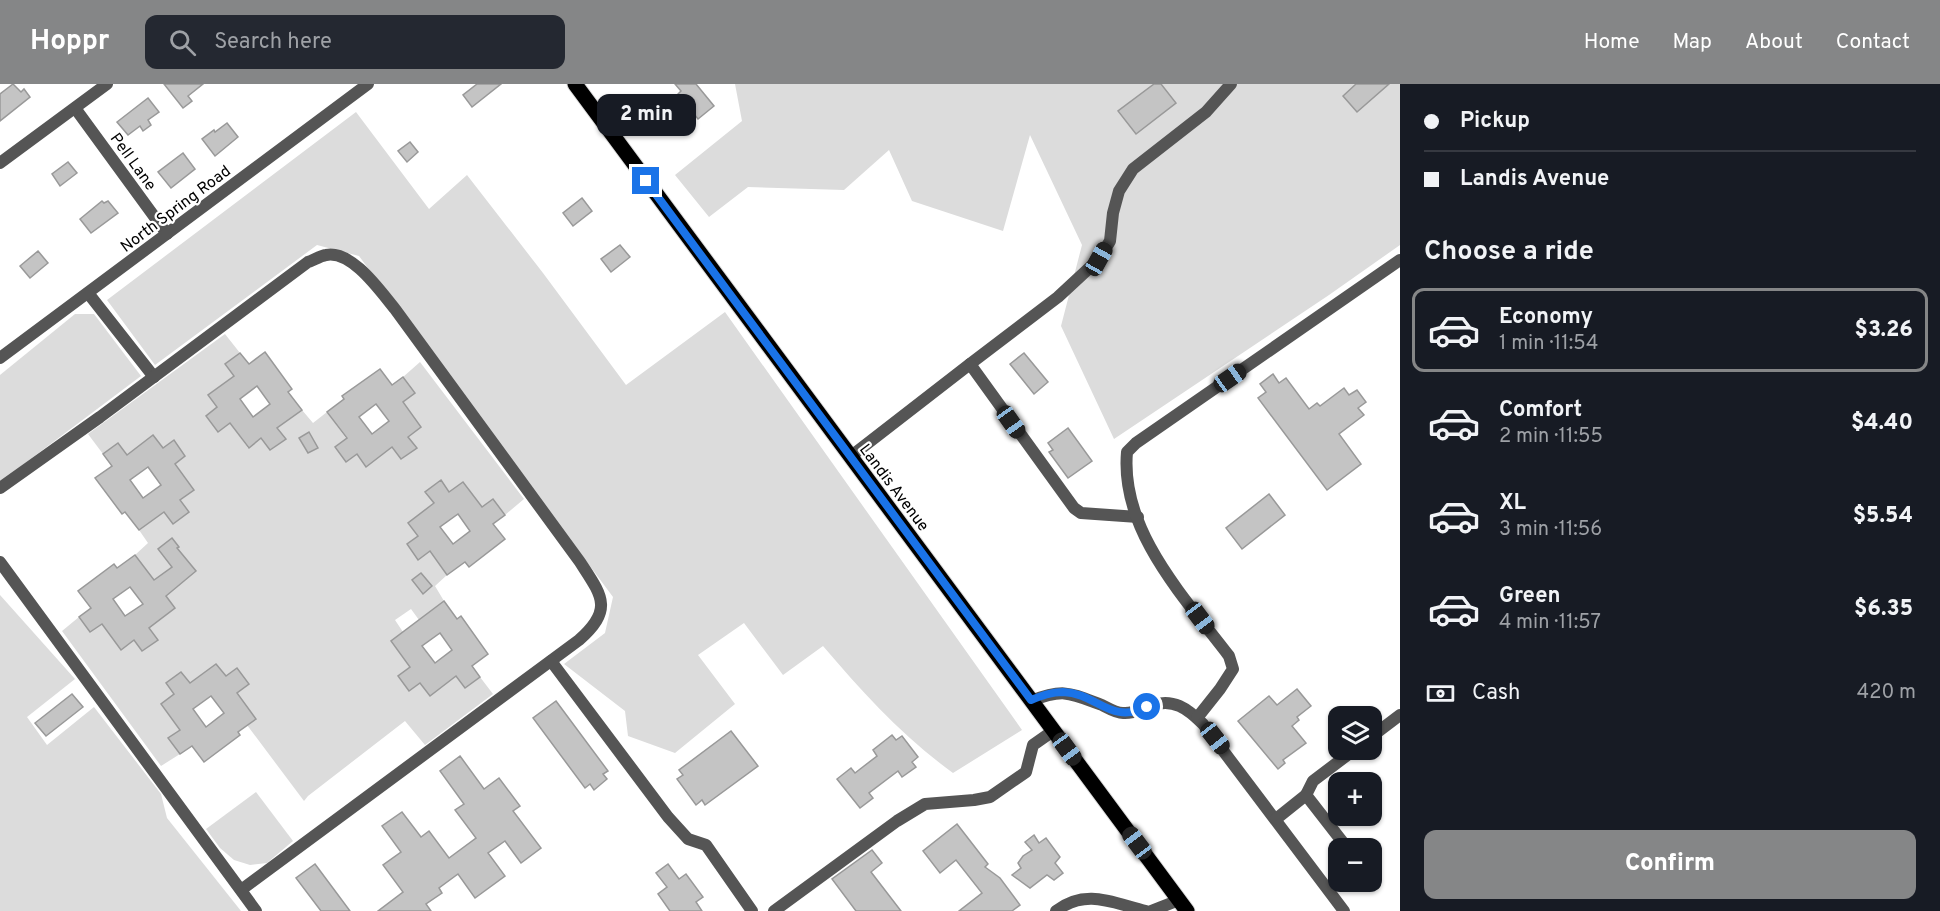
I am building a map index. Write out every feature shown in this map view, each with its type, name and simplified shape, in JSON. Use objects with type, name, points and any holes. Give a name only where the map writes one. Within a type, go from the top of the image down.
[{"type":"main road","name":"Landis Avenue","points":[[575,84],[1183,905]]},
{"type":"street","points":[[0,163],[107,84]]},
{"type":"street","name":"North Spring Road","points":[[0,358],[368,84]]},
{"type":"street","points":[[850,457],[1058,297],[1099,259],[1110,241],[1113,213],[1119,191],[1133,169],[1206,112],[1231,84]]},
{"type":"street","name":"Pell Lane","points":[[75,108],[167,234]]},
{"type":"street","points":[[0,488],[308,262],[327,255],[339,256],[351,262],[395,309],[599,592],[602,611],[597,623],[579,640],[241,890]]},
{"type":"street","points":[[1197,718],[1220,690],[1233,669],[1229,656],[1159,565],[1138,517],[1126,469],[1127,452],[1136,443],[1400,260]]},
{"type":"street","points":[[88,293],[154,377]]},
{"type":"street","points":[[970,364],[1074,508],[1081,513],[1138,517]]},
{"type":"street","points":[[0,562],[256,911]]},
{"type":"street","points":[[551,661],[668,817],[688,839],[706,845],[752,911]]},
{"type":"street","points":[[1031,700],[1050,693],[1063,692],[1074,694],[1120,713],[1129,714],[1155,704],[1167,703],[1186,708],[1197,718],[1276,819],[1344,911]]},
{"type":"street","points":[[1382,729],[1400,715]]},
{"type":"street","points":[[774,911],[897,821],[926,804],[990,797],[1026,772],[1033,745],[1053,731]]},
{"type":"street","points":[[1276,819],[1306,795],[1313,781],[1341,760]]},
{"type":"street","points":[[1306,795],[1339,838]]},
{"type":"street","points":[[1056,911],[1068,902],[1092,897],[1146,911]]},
{"type":"street","points":[[1151,911],[1183,905]]},
{"type":"shaded area","points":[[735,84],[1400,84],[1400,245],[1114,439],[1061,326],[1082,245],[1030,135],[1003,231],[912,201],[889,150],[844,190],[748,187],[709,217],[675,175],[742,121]]},
{"type":"shaded area","points":[[356,112],[429,209],[467,175],[626,385],[725,312],[1022,730],[953,773],[884,714],[823,646],[783,675],[744,623],[698,655],[735,704],[675,753],[628,736],[625,711],[564,664],[605,633],[613,597],[359,256],[317,245],[155,365],[107,300]]},
{"type":"shaded area","points":[[75,314],[94,314],[141,376],[0,482],[0,375]]},
{"type":"shaded area","points":[[225,334],[240,353],[225,364],[234,376],[208,395],[217,407],[206,416],[218,432],[230,423],[248,448],[261,438],[271,450],[285,439],[277,428],[302,410],[313,423],[327,412],[366,466],[392,447],[402,459],[416,448],[408,437],[421,427],[403,402],[415,393],[403,377],[420,362],[524,499],[505,515],[493,499],[482,507],[463,482],[449,492],[440,481],[425,492],[434,503],[408,523],[418,536],[407,544],[418,559],[430,551],[447,575],[435,586],[444,601],[419,620],[411,609],[395,620],[403,632],[391,641],[410,667],[398,676],[409,691],[420,683],[430,696],[456,676],[465,688],[480,677],[493,694],[425,745],[405,721],[304,801],[247,725],[237,693],[237,668],[226,676],[216,664],[190,683],[181,672],[166,683],[174,694],[161,704],[180,730],[168,738],[180,754],[161,766],[62,631],[79,617],[90,632],[102,624],[121,649],[134,640],[142,651],[158,640],[149,628],[175,608],[135,555],[148,543],[139,530],[164,512],[173,524],[189,512],[180,500],[193,490],[175,464],[185,456],[174,440],[163,448],[153,435],[127,455],[103,454],[88,434]]},
{"type":"shaded area","points":[[0,595],[75,679],[27,717],[47,745],[94,707],[161,794],[167,818],[241,911],[0,911]]},
{"type":"shaded area","points":[[256,792],[293,841],[267,863],[250,865],[234,860],[220,848],[206,829]]},
{"type":"building","points":[[13,84],[21,92],[24,89],[30,97],[0,121],[0,94]]},
{"type":"building","points":[[164,84],[203,84],[188,96],[192,101],[183,108]]},
{"type":"building","points":[[477,84],[501,84],[472,107],[463,95]]},
{"type":"building","points":[[675,84],[696,84],[714,106],[698,119],[678,94],[681,91]]},
{"type":"building","points":[[1154,84],[1161,84],[1176,103],[1136,134],[1118,111]]},
{"type":"building","points":[[1356,84],[1389,84],[1357,112],[1343,96]]},
{"type":"building","points":[[148,98],[159,112],[148,120],[151,125],[143,131],[140,126],[128,135],[117,122]]},
{"type":"building","points":[[227,123],[238,137],[215,156],[202,139]]},
{"type":"building","points":[[410,142],[418,152],[407,162],[398,151]]},
{"type":"building","points":[[183,153],[195,169],[171,188],[158,172]]},
{"type":"building","points":[[68,162],[77,173],[60,186],[52,174]]},
{"type":"building","points":[[582,198],[592,211],[573,226],[563,213]]},
{"type":"building","points":[[102,201],[104,203],[108,201],[118,213],[91,233],[80,219]]},
{"type":"building","points":[[620,245],[630,257],[611,272],[601,259]]},
{"type":"building","points":[[38,251],[48,263],[30,278],[20,266]]},
{"type":"building","points":[[265,352],[292,389],[288,392],[302,410],[277,428],[286,439],[270,450],[261,438],[249,448],[230,423],[218,432],[206,416],[217,407],[208,395],[234,376],[225,364],[240,353],[249,364]],"holes":[[[257,386],[270,404],[253,417],[240,399]]]},
{"type":"building","points":[[1024,353],[1048,382],[1034,394],[1010,364]]},
{"type":"building","points":[[380,369],[392,385],[403,377],[415,393],[403,402],[421,427],[408,437],[417,448],[401,459],[392,447],[366,467],[357,454],[346,462],[335,447],[347,438],[327,412],[344,399],[342,396]],"holes":[[[376,404],[389,421],[372,434],[359,417]]]},
{"type":"building","points":[[1273,374],[1279,383],[1286,378],[1309,409],[1317,403],[1320,406],[1344,388],[1349,395],[1357,390],[1366,402],[1358,408],[1364,415],[1339,434],[1361,464],[1327,490],[1258,398],[1266,392],[1260,384]]},
{"type":"building","points":[[1068,428],[1092,461],[1068,478],[1049,452],[1053,450],[1048,443]]},
{"type":"building","points":[[309,432],[318,448],[308,453],[299,438]]},
{"type":"building","points":[[153,435],[163,448],[174,440],[185,456],[175,464],[194,490],[180,500],[189,512],[173,524],[164,512],[139,530],[125,512],[122,514],[95,478],[112,466],[103,454],[118,443],[127,455]],"holes":[[[148,467],[161,485],[143,498],[130,480]]]},
{"type":"building","points":[[441,480],[449,492],[463,482],[482,507],[493,499],[505,515],[493,524],[505,539],[469,567],[465,562],[447,575],[430,551],[418,560],[407,544],[418,536],[408,523],[434,503],[425,492]],"holes":[[[458,514],[470,531],[453,544],[440,527]]]},
{"type":"building","points":[[1269,494],[1285,515],[1242,549],[1226,528]]},
{"type":"building","points":[[172,538],[179,547],[177,548],[196,571],[166,596],[175,608],[149,628],[158,640],[142,651],[134,640],[121,650],[102,624],[90,632],[79,617],[91,608],[78,591],[114,564],[117,568],[135,555],[154,580],[172,567],[158,549]],"holes":[[[130,587],[143,604],[125,616],[113,599]]]},
{"type":"building","points":[[421,573],[432,586],[423,594],[412,580]]},
{"type":"building","points":[[444,601],[457,619],[461,616],[488,654],[472,666],[480,677],[465,688],[456,676],[430,696],[420,683],[409,691],[398,676],[410,667],[391,641]],"holes":[[[440,633],[452,650],[435,663],[422,646]]]},
{"type":"building","points":[[216,664],[226,676],[237,668],[249,684],[237,693],[256,719],[238,732],[240,735],[204,762],[192,746],[180,754],[168,738],[180,730],[161,704],[174,694],[166,683],[181,672],[190,683]],"holes":[[[211,696],[224,713],[206,727],[193,709]]]},
{"type":"building","points":[[1297,689],[1311,706],[1297,717],[1299,720],[1292,726],[1306,743],[1283,760],[1285,763],[1278,769],[1238,721],[1269,696],[1277,705]]},
{"type":"building","points":[[72,694],[83,707],[46,736],[35,723]]},
{"type":"building","points":[[556,701],[608,771],[603,774],[607,779],[594,790],[590,784],[585,788],[533,718]]},
{"type":"building","points":[[731,731],[758,766],[705,805],[702,800],[696,805],[677,779],[683,775],[679,770]]},
{"type":"building","points":[[892,735],[896,740],[902,736],[918,757],[912,762],[916,767],[902,777],[898,771],[869,793],[873,798],[860,808],[837,779],[851,768],[855,773],[877,756],[873,750]]},
{"type":"building","points":[[460,756],[484,789],[499,778],[520,806],[513,811],[541,848],[521,863],[505,841],[488,853],[505,876],[475,898],[458,874],[439,888],[442,893],[426,904],[431,911],[378,911],[403,892],[383,865],[401,852],[382,826],[402,812],[421,837],[429,831],[449,858],[476,838],[455,810],[464,804],[440,771]]},
{"type":"building","points":[[957,824],[988,864],[985,867],[1000,878],[1020,905],[1012,911],[959,911],[982,893],[956,860],[940,873],[923,851]]},
{"type":"building","points":[[1034,835],[1039,843],[1046,838],[1060,857],[1055,863],[1063,873],[1054,880],[1047,875],[1030,888],[1012,875],[1021,868],[1018,863],[1023,856],[1032,850],[1025,842]]},
{"type":"building","points":[[872,850],[882,863],[871,872],[901,911],[856,911],[832,879]]},
{"type":"building","points":[[315,864],[350,911],[321,911],[296,878]]},
{"type":"building","points":[[668,864],[679,879],[686,874],[703,897],[696,902],[702,911],[670,911],[658,894],[667,887],[656,873]]},
{"type":"route","points":[[646,181],[1031,700],[1050,693],[1063,692],[1074,694],[1120,713],[1129,714],[1147,707]]}]
